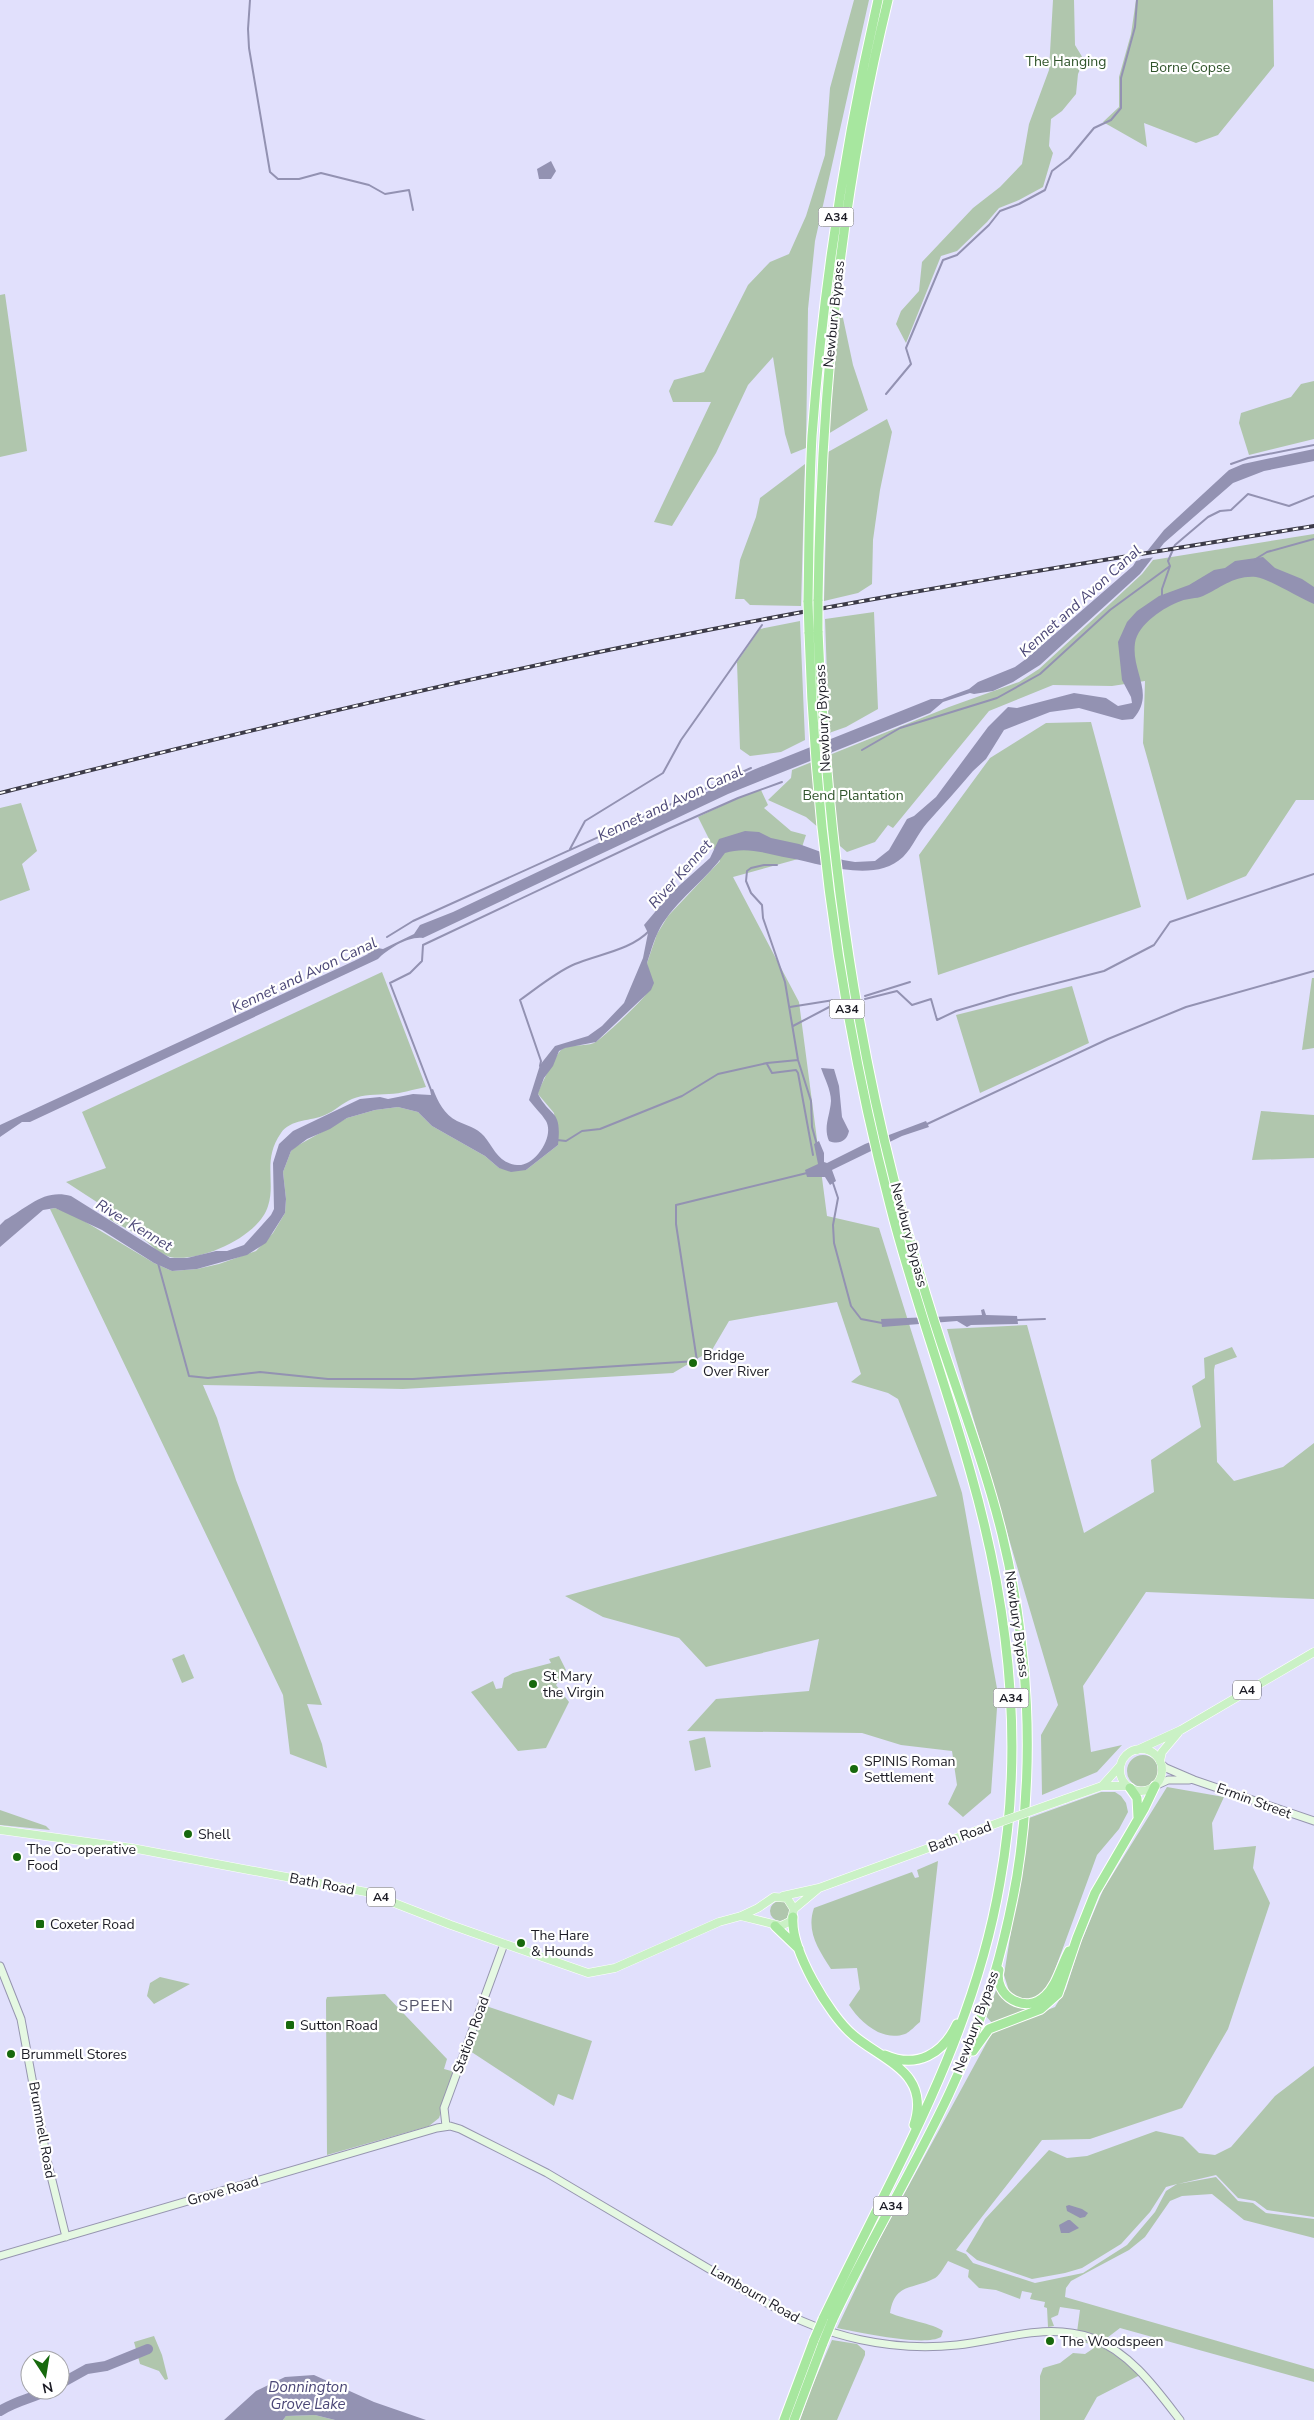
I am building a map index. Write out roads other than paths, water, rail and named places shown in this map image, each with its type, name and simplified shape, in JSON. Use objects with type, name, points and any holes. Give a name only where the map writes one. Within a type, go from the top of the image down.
[{"type":"highway","name":"Newbury Bypass","points":[[784,2420],[818,2341],[832,2321],[859,2264],[951,2091],[982,2014],[1003,1940],[1016,1878],[1026,1789],[1027,1720],[1020,1627],[1008,1562],[994,1503],[932,1314],[882,1132],[856,1008],[837,881],[813,632],[808,602],[812,436],[822,323],[834,226],[854,105],[878,0]]},
{"type":"highway","name":"Newbury Bypass","points":[[794,2420],[818,2341],[822,2319],[904,2154],[954,2046],[978,1978],[994,1914],[1007,1836],[1012,1765],[1010,1676],[1003,1612],[986,1528],[955,1418],[921,1313],[873,1136],[847,1009],[827,880],[813,739],[813,632],[818,601],[822,431],[831,335],[845,217],[865,106],[888,0]]},
{"type":"highway","points":[[951,2091],[979,2041],[989,2029],[1041,2010],[1055,1998],[1063,1984],[1077,1938],[1095,1893],[1156,1785]]},
{"type":"highway","points":[[1129,1787],[1136,1796],[1138,1818]]},
{"type":"highway","points":[[794,1913],[799,1949],[828,2008],[852,2034],[907,2076],[916,2092],[916,2117],[904,2154]]},
{"type":"highway","points":[[773,1925],[799,1949]]},
{"type":"highway","points":[[1003,1940],[998,1974],[999,1986],[1011,2000],[1027,2004],[1038,2001],[1047,1994],[1077,1938]]},
{"type":"highway","points":[[871,2049],[895,2059],[912,2061],[925,2058],[938,2051],[955,2030],[978,1978]]},
{"type":"main road","name":"A4","points":[[1137,1750],[1181,1730],[1314,1652]]},
{"type":"main road","name":"A4","points":[[1161,1762],[1166,1746],[1181,1730]]},
{"type":"main road","points":[[1137,1750],[1150,1751],[1161,1762],[1162,1776],[1156,1785],[1143,1791],[1129,1787],[1121,1775],[1121,1764],[1128,1754],[1137,1750]]},
{"type":"main road","name":"Bath Road","points":[[1102,1786],[1121,1764]]},
{"type":"main road","name":"Bath Road","points":[[783,1896],[819,1888],[1102,1786],[1129,1787]]},
{"type":"main road","name":"Bath Road","points":[[0,1830],[139,1849],[366,1892],[578,1971],[598,1973],[636,1959],[718,1922],[741,1916],[766,1902]]},
{"type":"main road","name":"Bath Road","points":[[794,1913],[819,1888]]},
{"type":"main road","points":[[741,1916],[773,1925],[786,1925],[794,1913],[790,1901],[783,1896],[774,1897],[766,1902],[764,1914],[773,1925]]},
{"type":"street","name":"Ermin Street","points":[[1161,1762],[1166,1768],[1194,1780],[1314,1821]]},
{"type":"street","name":"Ermin Street","points":[[1156,1785],[1168,1780],[1194,1780]]},
{"type":"street","name":"Station Road","points":[[446,2126],[444,2108],[504,1944]]},
{"type":"street","name":"Brummell Road","points":[[0,1966],[21,2019],[51,2183],[66,2237]]},
{"type":"street","name":"Grove Road","points":[[0,2256],[446,2126]]},
{"type":"street","name":"Lambourn Road","points":[[446,2126],[460,2129],[547,2172],[770,2305],[806,2323],[861,2340],[917,2346],[957,2345],[1052,2330],[1078,2334],[1093,2339],[1118,2352],[1146,2378],[1180,2420]]},
{"type":"water","points":[[551,161],[556,171],[551,179],[539,179],[537,169]]},
{"type":"water","points":[[1314,449],[1314,461],[1264,471],[1233,483],[1164,543],[1140,574],[1040,665],[1013,682],[993,691],[970,693],[943,702],[930,713],[728,794],[423,938],[411,939],[399,944],[378,959],[30,1122],[22,1122],[0,1137],[0,1125],[354,961],[368,954],[372,947],[383,949],[414,934],[420,925],[453,912],[753,770],[931,699],[942,699],[969,689],[978,682],[1015,667],[1133,566],[1136,561],[1140,560],[1164,530],[1229,470],[1243,464]]},
{"type":"water","points":[[1263,557],[1275,568],[1302,579],[1314,587],[1314,604],[1262,578],[1248,577],[1234,580],[1198,598],[1186,599],[1167,607],[1146,623],[1137,636],[1135,643],[1136,664],[1143,692],[1140,710],[1133,719],[1122,720],[1079,708],[1050,712],[1004,730],[986,759],[927,823],[907,853],[891,865],[863,871],[848,870],[757,851],[741,850],[725,853],[677,905],[660,928],[647,963],[654,983],[651,990],[596,1042],[559,1051],[553,1066],[544,1078],[538,1094],[557,1119],[558,1145],[526,1170],[511,1172],[499,1168],[485,1156],[432,1126],[418,1112],[398,1107],[375,1110],[347,1118],[330,1129],[307,1139],[291,1151],[283,1172],[286,1199],[285,1213],[266,1243],[247,1255],[197,1269],[172,1271],[154,1263],[102,1230],[55,1208],[43,1210],[0,1247],[0,1225],[5,1220],[36,1200],[61,1194],[71,1196],[170,1258],[187,1258],[216,1251],[227,1251],[244,1245],[271,1215],[274,1209],[273,1163],[279,1144],[293,1131],[360,1099],[380,1097],[388,1099],[413,1094],[431,1095],[430,1090],[433,1089],[439,1103],[448,1115],[481,1133],[497,1154],[505,1161],[517,1165],[530,1161],[541,1150],[548,1135],[546,1121],[529,1100],[540,1065],[555,1046],[588,1036],[602,1026],[624,1003],[643,958],[648,933],[644,925],[671,893],[710,858],[719,839],[745,831],[759,832],[771,838],[799,844],[843,860],[855,862],[875,861],[889,850],[907,819],[914,816],[936,797],[988,727],[1008,707],[1017,708],[1074,693],[1106,698],[1118,706],[1132,703],[1122,680],[1118,642],[1127,622],[1137,611],[1159,596],[1189,585],[1214,570],[1225,568],[1235,561]]},
{"type":"water","points":[[821,1068],[834,1069],[839,1086],[842,1117],[849,1131],[844,1140],[839,1142],[829,1141],[827,1136],[831,1097]]},
{"type":"water","points":[[926,1121],[929,1127],[902,1136],[832,1170],[836,1181],[830,1185],[825,1177],[807,1177],[805,1170],[818,1164],[814,1144],[819,1141],[824,1153],[824,1162],[827,1163],[865,1144]]},
{"type":"water","points":[[984,1309],[986,1315],[1017,1316],[1018,1324],[971,1325],[967,1327],[957,1321],[882,1327],[881,1319],[982,1315],[981,1310]]},
{"type":"water","points":[[1069,2205],[1088,2213],[1085,2217],[1080,2218],[1067,2211],[1066,2206]]},
{"type":"water","points":[[1068,2220],[1079,2228],[1069,2233],[1061,2233],[1059,2225]]},
{"type":"water","name":"Donnington Grove Lake","points":[[314,2375],[374,2402],[426,2420],[335,2420],[315,2415],[286,2416],[283,2420],[224,2420],[256,2391],[285,2377]]},
{"type":"waterway","points":[[250,0],[249,48],[270,172],[278,179],[299,179],[321,173],[369,185],[385,194],[409,190],[413,210]]},
{"type":"waterway","points":[[886,394],[911,364],[906,348],[943,260],[957,255],[989,225],[1000,211],[1019,204],[1045,190],[1052,171],[1069,158],[1094,128],[1111,120],[1121,108],[1121,78],[1135,27],[1137,0]]},
{"type":"waterway","points":[[1231,464],[1248,458],[1314,445]]},
{"type":"waterway","points":[[1162,597],[1162,589],[1170,566],[1168,561],[1175,545],[1208,517],[1220,511],[1231,510],[1248,494],[1289,506],[1314,496]]},
{"type":"waterway","points":[[1254,560],[1267,552],[1314,539]]},
{"type":"waterway","points":[[862,750],[900,728],[997,698],[1040,674],[1110,610],[1170,566]]},
{"type":"waterway","points":[[570,849],[585,821],[663,773],[681,740],[762,625]]},
{"type":"waterway","name":"Kennet and Avon Canal","points":[[387,937],[413,921],[751,768]]},
{"type":"waterway","points":[[431,1090],[390,983],[410,973],[422,961],[423,945],[668,829],[738,798],[782,782]]},
{"type":"waterway","points":[[777,865],[751,868],[747,871],[746,881],[751,893],[762,905],[763,918],[785,982],[798,1060],[811,1101],[812,1127],[817,1145]]},
{"type":"waterway","points":[[865,999],[897,991],[912,1005],[931,999],[937,1020],[956,1011],[1010,995],[1104,971],[1154,945],[1170,922],[1314,874]]},
{"type":"waterway","points":[[540,1066],[541,1061],[520,1000],[568,967],[624,947],[649,931]]},
{"type":"waterway","points":[[925,1125],[1108,1039],[1186,1007],[1314,971]]},
{"type":"waterway","points":[[865,996],[910,982]]},
{"type":"waterway","points":[[790,1007],[834,1000]]},
{"type":"waterway","points":[[793,1026],[833,1005]]},
{"type":"waterway","points":[[557,1140],[566,1141],[582,1131],[600,1129],[682,1096],[718,1074],[767,1063],[798,1060]]},
{"type":"waterway","points":[[767,1064],[772,1073],[796,1070],[798,1073],[813,1155]]},
{"type":"waterway","points":[[158,1263],[189,1376],[208,1378],[260,1372],[328,1379],[413,1379],[697,1361],[676,1224],[676,1205],[807,1173]]},
{"type":"waterway","points":[[833,1183],[838,1198],[833,1225],[834,1243],[851,1306],[861,1319],[882,1323]]},
{"type":"waterway","points":[[1017,1320],[1045,1319]]},
{"type":"waterway","points":[[70,2378],[87,2369],[106,2366],[148,2349]]},
{"type":"waterway","points":[[0,2411],[24,2400]]},
{"type":"railway","points":[[0,793],[350,707],[526,667],[779,616],[1085,563],[1314,526]]},
{"type":"place","name":"Bridge Over River","points":[[693,1363]]},
{"type":"place","name":"St Mary the Virgin","points":[[533,1684]]},
{"type":"place","name":"SPINIS Roman Settlement","points":[[854,1769]]},
{"type":"place","name":"Shell","points":[[188,1834]]},
{"type":"place","name":"The Co-operative Food","points":[[17,1857]]},
{"type":"place","name":"Coxeter Road","points":[[40,1924]]},
{"type":"place","name":"The Hare & Hounds","points":[[521,1943]]},
{"type":"place","name":"Sutton Road","points":[[290,2025]]},
{"type":"place","name":"Brummell Stores","points":[[11,2054]]},
{"type":"place","name":"The Woodspeen","points":[[1050,2341]]},
{"type":"district","name":"SPEEN","points":[[426,2006]]},
{"type":"park label","name":"The Hanging","points":[[1066,61]]},
{"type":"park label","name":"Borne Copse","points":[[1190,67]]},
{"type":"park label","name":"Bend Plantation","points":[[853,795]]},
{"type":"water label","name":"River Kennet","points":[[680,874]]},
{"type":"water label","name":"River Kennet","points":[[134,1225]]}]
